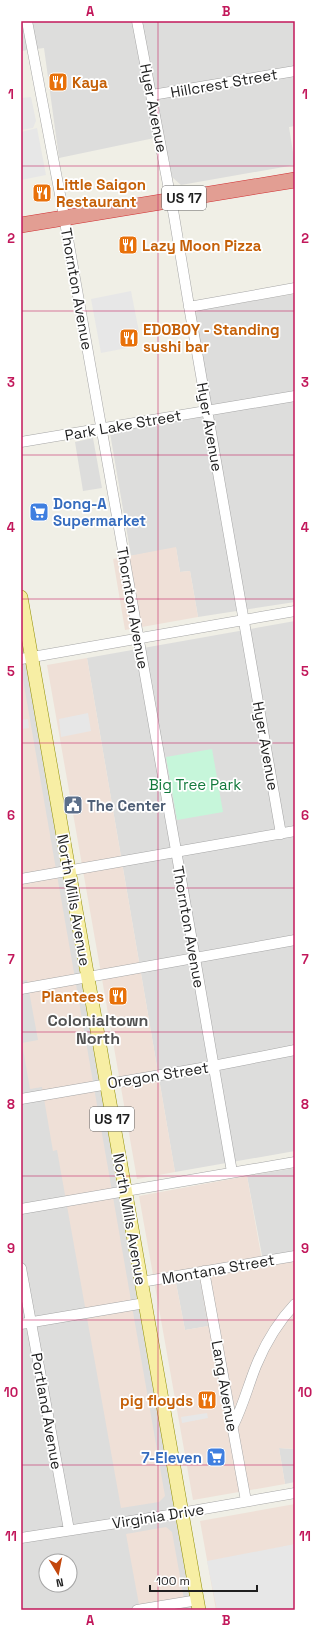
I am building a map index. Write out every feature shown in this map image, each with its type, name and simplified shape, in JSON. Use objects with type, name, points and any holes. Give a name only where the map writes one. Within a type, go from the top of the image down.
[{"type":"highway","name":"US 17","points":[[21,225],[295,180]]},
{"type":"main road","name":"North Mills Avenue","points":[[21,597],[26,658],[69,871],[198,1605]]},
{"type":"street","name":"Thornton Avenue","points":[[27,21],[64,218],[232,1172]]},
{"type":"street","name":"Hyer Avenue","points":[[137,21],[172,200],[189,307],[281,834]]},
{"type":"street","name":"Hillcrest Street","points":[[152,95],[295,71]]},
{"type":"street","points":[[189,307],[295,288]]},
{"type":"street","name":"Park Lake Street","points":[[21,442],[295,396]]},
{"type":"street","points":[[26,658],[295,611]]},
{"type":"street","points":[[21,880],[176,851],[295,831]]},
{"type":"street","points":[[21,988],[295,940]]},
{"type":"street","name":"Oregon Street","points":[[21,1099],[213,1066],[295,1050]]},
{"type":"street","points":[[21,1209],[295,1162]]},
{"type":"street","name":"Montana Street","points":[[141,1282],[295,1256]]},
{"type":"street","name":"Portland Avenue","points":[[21,1268],[26,1323],[69,1530]]},
{"type":"street","name":"Lang Avenue","points":[[204,1271],[246,1501]]},
{"type":"street","points":[[26,1323],[145,1303]]},
{"type":"street","points":[[233,1426],[242,1409],[257,1365],[264,1351],[279,1325],[295,1304]]},
{"type":"street","name":"Virginia Drive","points":[[21,1538],[182,1513],[295,1492]]},
{"type":"street","points":[[137,1610],[198,1605]]},
{"type":"shaded area","points":[[21,21],[295,21],[295,126],[289,127],[295,165],[181,185],[172,177],[164,136],[59,158],[44,48],[21,51]]},
{"type":"shaded area","points":[[31,97],[36,121],[33,128],[21,130],[21,98]]},
{"type":"shaded area","points":[[37,128],[46,175],[21,180],[21,132]]},
{"type":"shaded area","points":[[131,291],[139,332],[124,335],[127,348],[101,353],[91,299]]},
{"type":"shaded area","points":[[295,294],[295,602],[198,617],[190,571],[180,572],[176,548],[131,556],[110,433],[212,415],[195,315],[198,310]]},
{"type":"shaded area","points":[[93,438],[102,488],[83,491],[75,442]]},
{"type":"shaded area","points":[[176,547],[180,572],[190,571],[198,617],[125,630],[113,559]]},
{"type":"shaded area","points":[[21,600],[199,1610],[21,1610]]},
{"type":"shaded area","points":[[295,621],[295,1151],[175,1172],[87,658]]},
{"type":"shaded area","points":[[87,658],[175,1172],[137,1179],[47,665]]},
{"type":"shaded area","points":[[21,668],[165,1496],[159,1502],[121,1508],[57,1150],[53,1151],[42,1087],[30,1089],[22,1043],[38,1040],[27,980],[21,981]]},
{"type":"shaded area","points":[[88,713],[91,731],[61,737],[59,719]]},
{"type":"shaded area","points":[[28,719],[29,728],[21,729],[21,720]]},
{"type":"shaded area","points":[[295,1168],[295,1261],[264,1266],[247,1176]]},
{"type":"shaded area","points":[[247,1176],[263,1266],[295,1261],[295,1449],[279,1448],[285,1484],[193,1500],[139,1196]],"holes":[[[200,1279],[208,1326],[185,1330],[176,1283]]]},
{"type":"shaded area","points":[[200,1279],[209,1326],[185,1330],[176,1283]]},
{"type":"shaded area","points":[[207,1413],[208,1418],[182,1423],[181,1417]]},
{"type":"shaded area","points":[[279,1448],[295,1449],[295,1482],[285,1484]]},
{"type":"shaded area","points":[[295,1504],[295,1610],[216,1610],[200,1521]]},
{"type":"shaded area","points":[[166,1527],[172,1532],[186,1610],[140,1610],[126,1534]]},
{"type":"shaded area","points":[[295,1544],[295,1610],[217,1610],[207,1561]]},
{"type":"green space","name":"Big Tree Park","points":[[212,749],[223,812],[177,820],[166,757]]},
{"type":"place","name":"Kaya","points":[[58,82]]},
{"type":"place","name":"Little Saigon Restaurant","points":[[42,193]]},
{"type":"place","name":"Lazy Moon Pizza","points":[[128,245]]},
{"type":"place","name":"EDOBOY - Standing sushi bar","points":[[129,338]]},
{"type":"place","name":"Dong-A Supermarket","points":[[39,512]]},
{"type":"place","name":"The Center","points":[[73,805]]},
{"type":"place","name":"Plantees","points":[[118,996]]},
{"type":"place","name":"pig floyds","points":[[207,1400]]},
{"type":"place","name":"7-Eleven","points":[[216,1457]]},
{"type":"district","name":"Colonialtown North","points":[[98,1029]]}]
